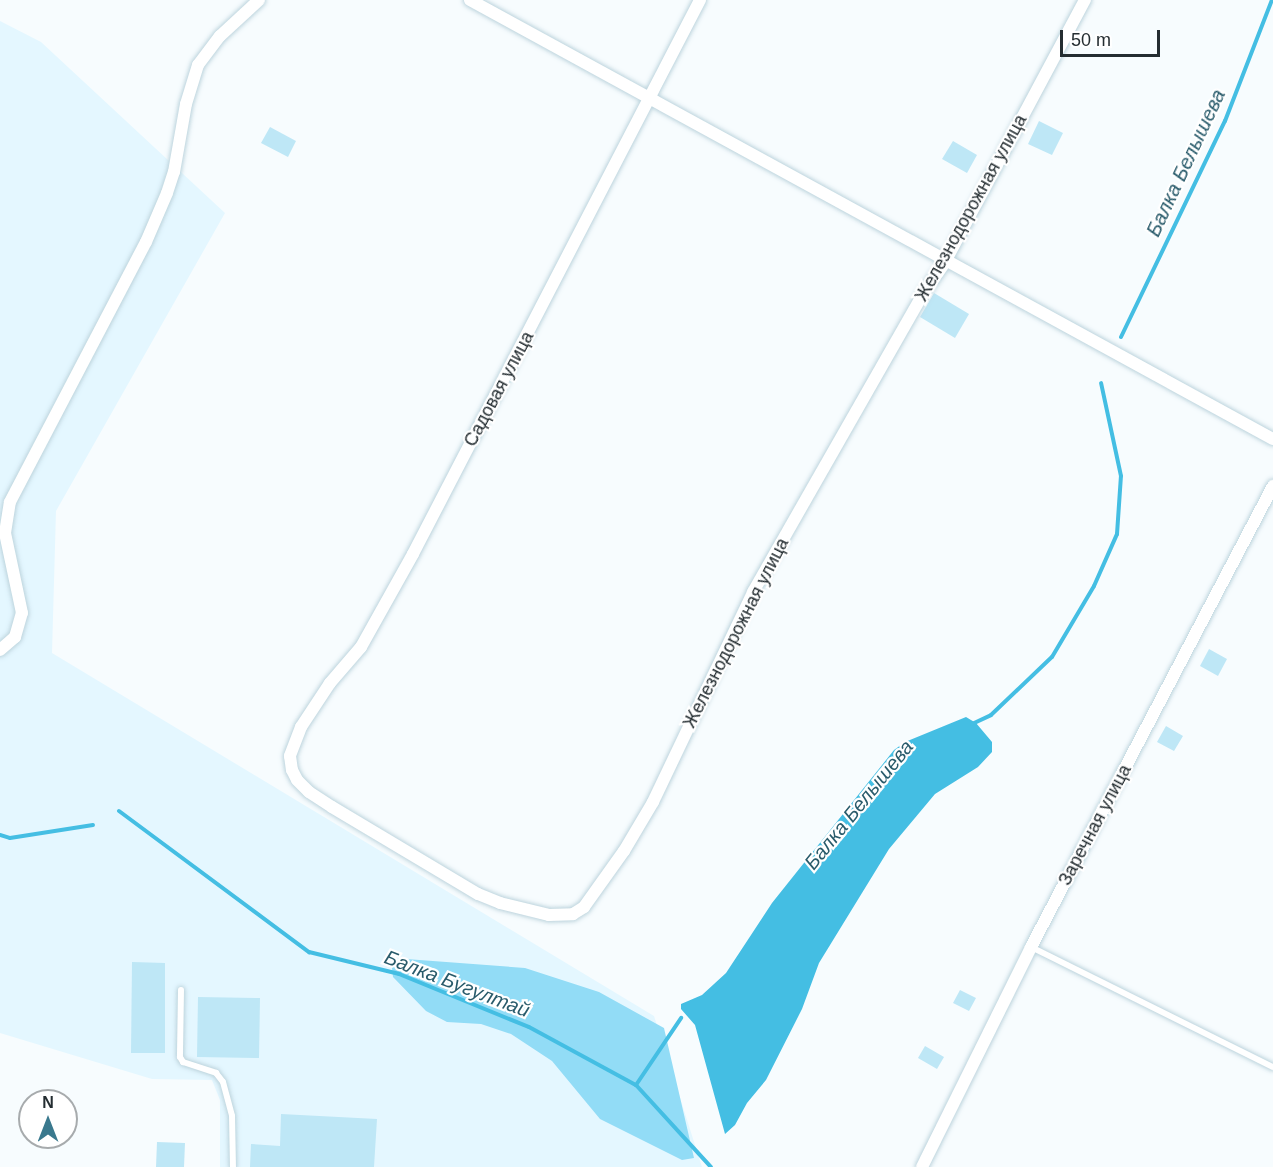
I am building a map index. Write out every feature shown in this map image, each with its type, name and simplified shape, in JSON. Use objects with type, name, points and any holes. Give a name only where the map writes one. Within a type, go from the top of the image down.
[{"type":"street","points":[[0,650],[15,637],[22,613],[5,533],[10,502],[146,242],[167,193],[176,164],[186,104],[198,65],[219,36],[259,0]]},
{"type":"street","points":[[470,0],[945,262],[1273,439]]},
{"type":"street","name":"Садовая улица","points":[[292,770],[291,750],[301,727],[330,683],[361,647],[413,554],[700,0]]},
{"type":"street","name":"Железнодорожная улица","points":[[292,770],[309,792],[478,894],[500,903],[549,915],[573,914],[584,907],[624,851],[653,802],[753,592],[925,291],[945,262],[1085,0]]},
{"type":"street","name":"Заречная улица","points":[[922,1167],[1031,947],[1273,486]]},
{"type":"lane","points":[[1031,947],[1273,1067]]},
{"type":"lane","points":[[180,990],[180,1057],[183,1062],[216,1073],[223,1082],[232,1116],[233,1167]]},
{"type":"shaded area","points":[[0,21],[41,42],[225,213],[56,511],[52,653],[654,1016],[702,1167],[220,1167],[220,1100],[212,1080],[152,1079],[0,1033]]},
{"type":"shaded area","points":[[406,959],[525,968],[599,992],[664,1028],[694,1158],[682,1160],[600,1119],[552,1061],[511,1034],[481,1024],[447,1022],[426,1011],[393,977],[392,968],[397,962]]},
{"type":"water","points":[[966,717],[976,723],[992,742],[992,752],[978,767],[935,794],[889,849],[819,963],[802,1009],[766,1080],[747,1103],[735,1125],[725,1134],[695,1025],[681,1009],[681,1004],[702,995],[726,973],[772,903],[894,750],[905,742]]},
{"type":"building","points":[[1039,121],[1063,133],[1052,155],[1028,144]]},
{"type":"building","points":[[270,127],[296,141],[288,157],[261,143]]},
{"type":"building","points":[[953,141],[977,155],[967,173],[942,159]]},
{"type":"building","points":[[934,293],[969,314],[955,338],[920,317]]},
{"type":"building","points":[[1209,649],[1227,659],[1218,676],[1200,666]]},
{"type":"building","points":[[1166,726],[1183,736],[1174,751],[1157,742]]},
{"type":"building","points":[[132,962],[165,963],[165,1053],[131,1053]]},
{"type":"building","points":[[960,990],[976,998],[969,1011],[953,1003]]},
{"type":"building","points":[[198,997],[260,998],[259,1058],[197,1057]]},
{"type":"building","points":[[925,1046],[944,1057],[937,1069],[918,1058]]},
{"type":"building","points":[[281,1114],[377,1119],[374,1167],[250,1167],[251,1144],[280,1146]]},
{"type":"building","points":[[157,1142],[185,1143],[184,1167],[156,1167]]},
{"type":"waterway","name":"Балка Белышева","points":[[1121,337],[1225,121],[1272,0]]},
{"type":"waterway","name":"Балка Белышева","points":[[972,724],[991,715],[1052,657],[1094,586],[1117,534],[1121,476],[1101,383]]},
{"type":"waterway","name":"Балка Бугултай","points":[[119,811],[309,952],[399,974],[529,1027],[636,1085],[711,1167]]},
{"type":"waterway","name":"Балка Бугултай","points":[[0,835],[10,838],[93,825]]},
{"type":"waterway","name":"Балка Белышева","points":[[636,1085],[681,1018]]}]
